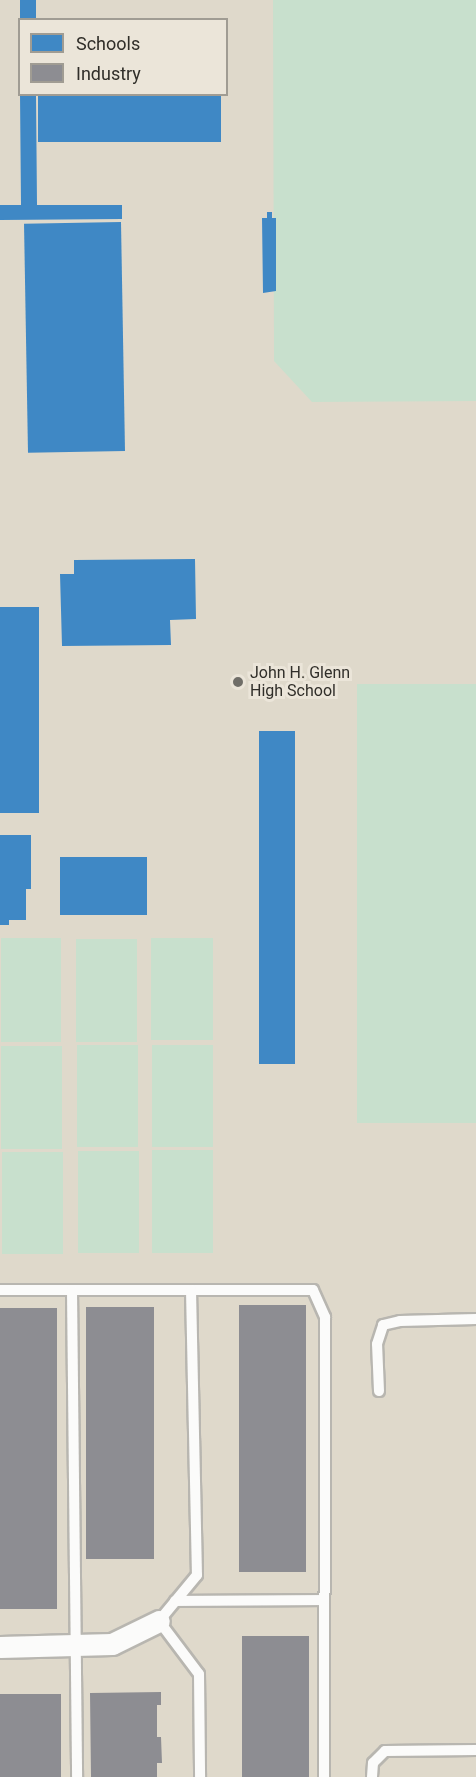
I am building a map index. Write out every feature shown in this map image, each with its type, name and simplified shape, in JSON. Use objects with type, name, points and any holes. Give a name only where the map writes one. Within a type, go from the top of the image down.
[{"type":"street","points":[[0,1647],[112,1644],[159,1621]]},
{"type":"lane","points":[[0,1290],[313,1290],[325,1317],[324,1777]]},
{"type":"lane","points":[[72,1290],[77,1777]]},
{"type":"lane","points":[[191,1290],[197,1575],[159,1621],[199,1674],[200,1777]]},
{"type":"lane","points":[[379,1391],[377,1344],[383,1325],[400,1321],[476,1319]]},
{"type":"lane","points":[[175,1601],[324,1600]]},
{"type":"lane","points":[[372,1777],[373,1763],[385,1751],[476,1750]]},
{"type":"shaded area","name":"John H. Glenn High School","points":[[0,0],[476,0],[476,1777],[0,1777]]},
{"type":"green space","points":[[273,0],[476,0],[476,401],[312,402],[274,361]]},
{"type":"green space","points":[[357,684],[476,684],[476,1123],[357,1123]]},
{"type":"green space","points":[[1,938],[61,938],[61,1042],[1,1042]]},
{"type":"green space","points":[[151,938],[213,938],[213,1040],[151,1040]]},
{"type":"green space","points":[[76,939],[137,939],[137,1042],[76,1042]]},
{"type":"green space","points":[[77,1045],[138,1045],[138,1147],[77,1147]]},
{"type":"green space","points":[[152,1045],[213,1045],[213,1147],[152,1147]]},
{"type":"green space","points":[[1,1046],[62,1046],[62,1149],[1,1149]]},
{"type":"green space","points":[[152,1150],[213,1150],[213,1253],[152,1253]]},
{"type":"green space","points":[[78,1151],[139,1151],[139,1253],[78,1253]]},
{"type":"green space","points":[[2,1152],[63,1152],[63,1254],[2,1254]]},
{"type":"building: Schools","points":[[20,0],[36,0],[36,18],[20,18]]},
{"type":"building: Schools","points":[[20,96],[36,96],[37,205],[122,205],[122,219],[0,220],[0,205],[21,205]]},
{"type":"building: Schools","points":[[38,96],[221,96],[221,142],[38,142]]},
{"type":"building: Schools","points":[[267,212],[272,212],[272,218],[276,218],[276,291],[263,293],[262,218],[267,218]]},
{"type":"building: Schools","points":[[121,222],[125,451],[28,453],[24,224]]},
{"type":"building: Schools","points":[[195,559],[196,619],[170,620],[171,645],[62,646],[60,574],[74,574],[74,560]]},
{"type":"building: Schools","points":[[0,607],[39,607],[39,813],[0,813]]},
{"type":"building: Schools","points":[[259,731],[295,731],[295,1064],[259,1064]]},
{"type":"building: Schools","points":[[0,835],[31,835],[31,889],[26,889],[26,920],[9,920],[9,925],[0,925]]},
{"type":"building: Schools","points":[[60,857],[147,857],[147,915],[60,915]]},
{"type":"building: Industry","points":[[239,1305],[306,1305],[306,1572],[239,1572]]},
{"type":"building: Industry","points":[[86,1307],[154,1307],[154,1559],[86,1559]]},
{"type":"building: Industry","points":[[0,1308],[57,1308],[57,1609],[0,1609]]},
{"type":"building: Industry","points":[[242,1636],[309,1636],[309,1777],[242,1777]]},
{"type":"building: Industry","points":[[161,1692],[161,1705],[157,1705],[157,1737],[161,1737],[162,1763],[157,1763],[157,1777],[91,1777],[90,1693]]},
{"type":"building: Industry","points":[[0,1694],[61,1694],[61,1777],[0,1777]]},
{"type":"place","name":"John H. Glenn High School","points":[[238,682]]}]
